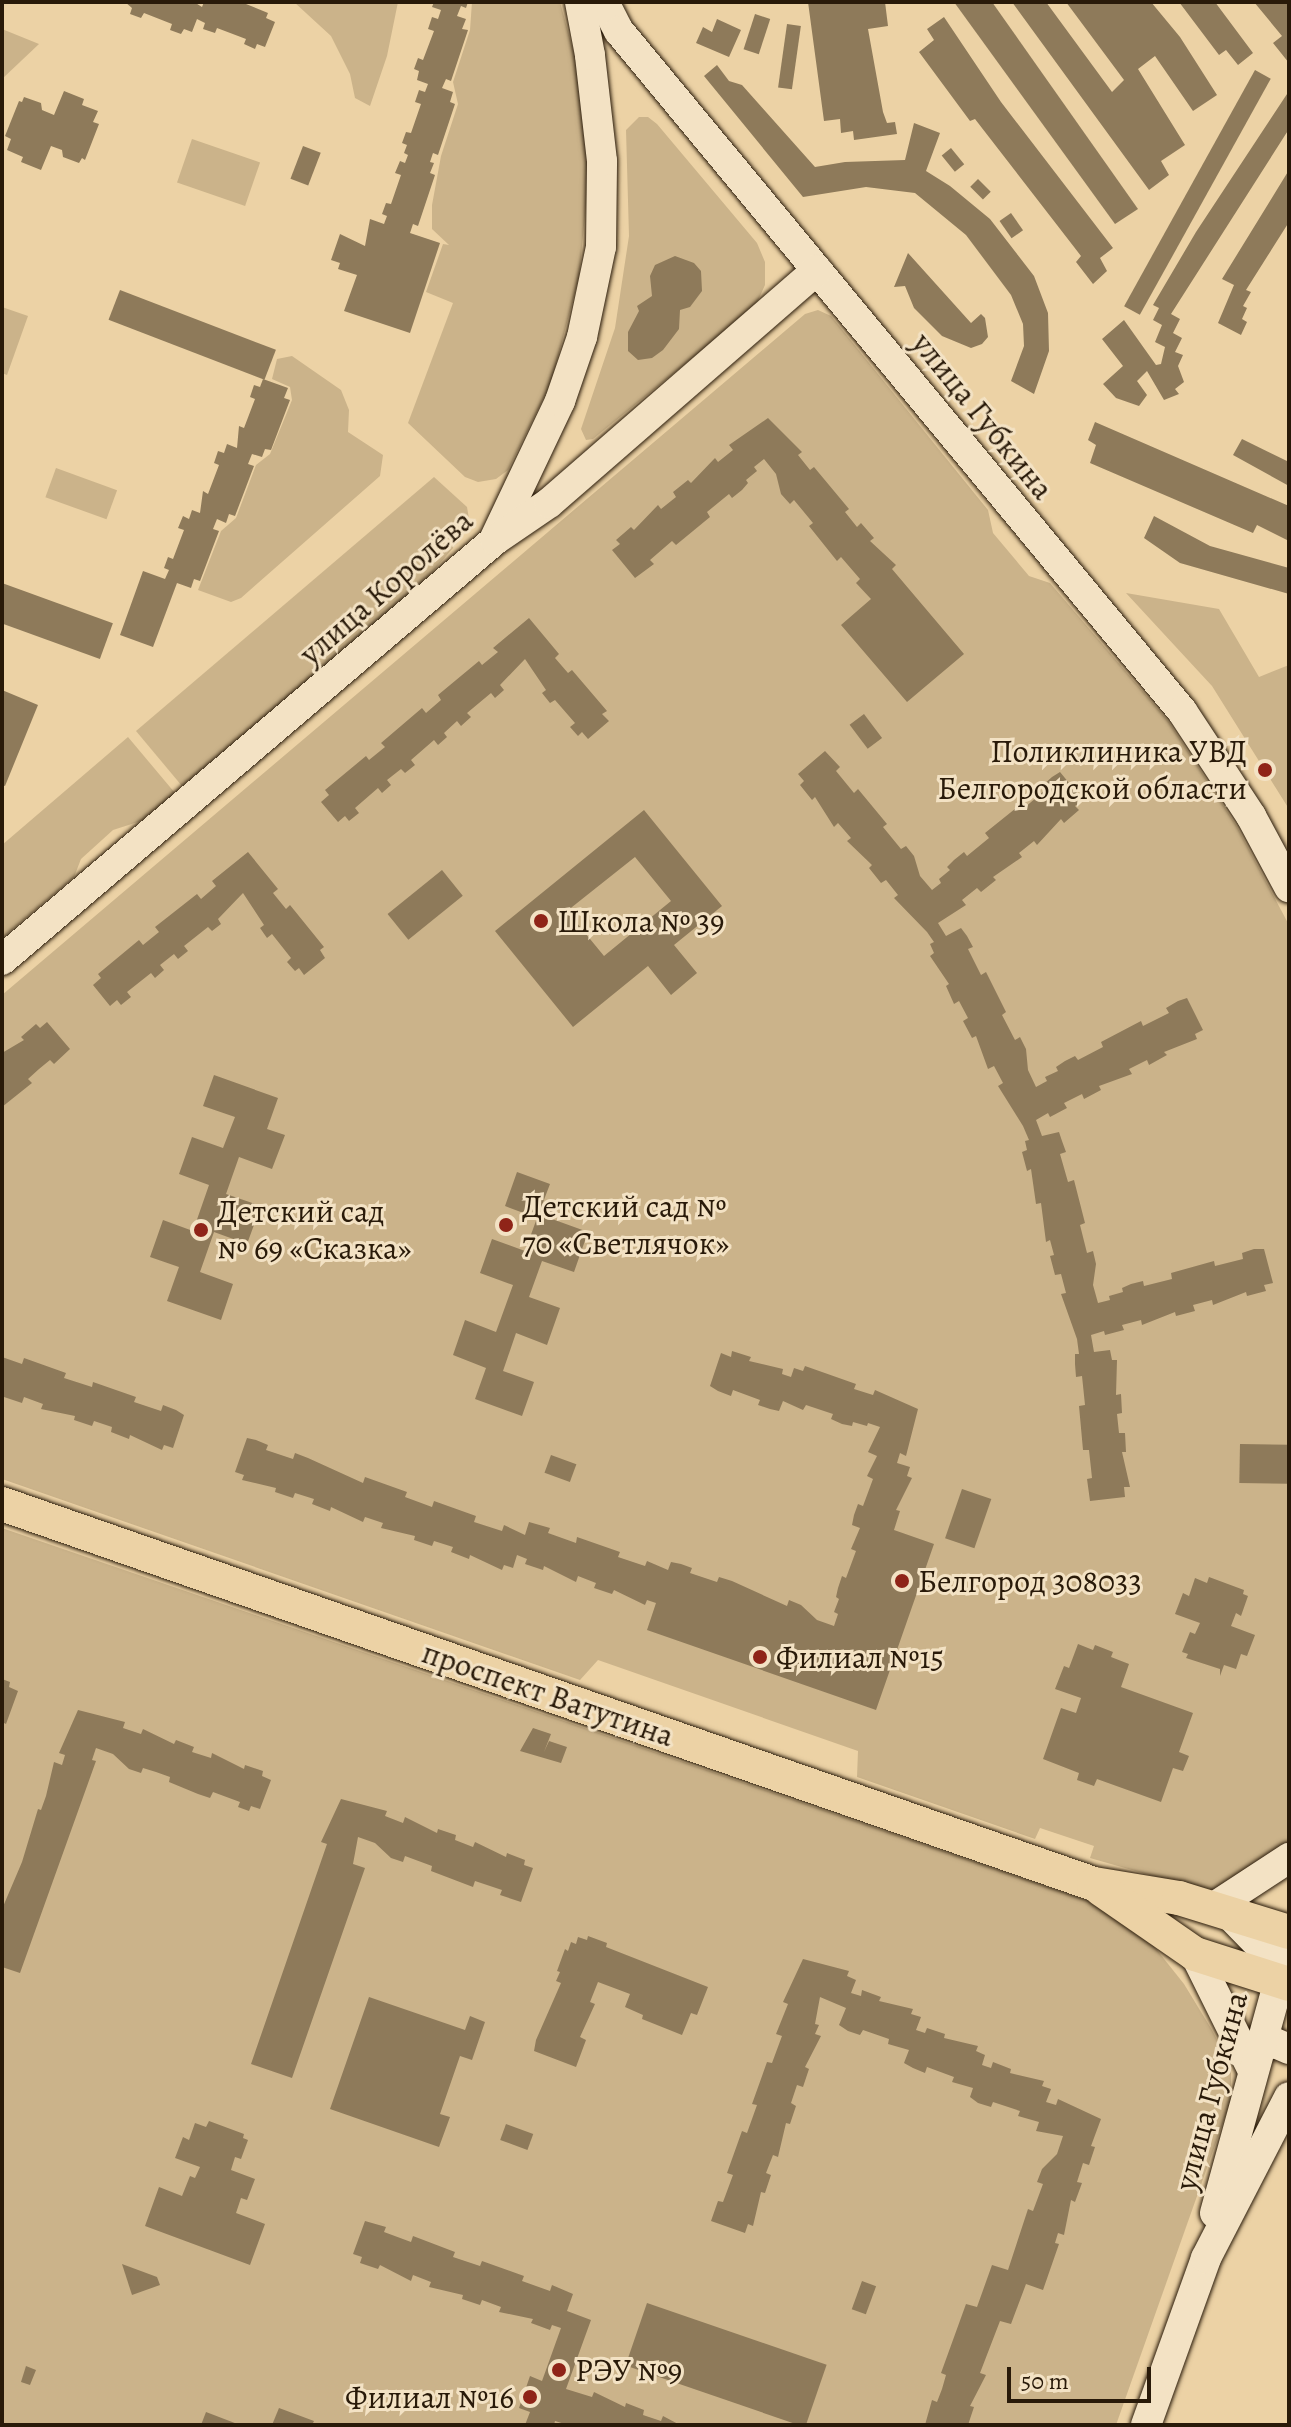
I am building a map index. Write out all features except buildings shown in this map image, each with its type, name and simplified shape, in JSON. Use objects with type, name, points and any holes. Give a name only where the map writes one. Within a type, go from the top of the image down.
[{"type":"main road","points":[[495,540],[560,401],[582,337],[601,247],[602,161],[590,55],[580,2]]},
{"type":"main road","name":"улица Губкина","points":[[604,2],[619,31],[1182,711],[1251,816],[1289,887]]},
{"type":"main road","name":"улица Королёва","points":[[2,960],[495,540],[549,503],[817,270]]},
{"type":"main road","name":"проспект Ватутина","points":[[2,1504],[1094,1884],[1220,1910],[1282,1940]]},
{"type":"main road","points":[[1205,1957],[1229,1950],[1235,1938],[1220,1910],[1289,1858]]},
{"type":"main road","name":"проспект Ватутина","points":[[1094,1884],[1205,1957],[1286,1990]]},
{"type":"main road","points":[[1205,1957],[1282,1940],[1286,1990]]},
{"type":"main road","points":[[1205,1957],[1267,2055],[1289,2021]]},
{"type":"main road","name":"улица Губкина","points":[[1146,2425],[1206,2258],[1286,1990]]},
{"type":"main road","name":"улица Губкина","points":[[1206,2258],[1289,2097]]},
{"type":"shaded area","points":[[294,2],[398,2],[387,56],[370,106],[355,98],[350,74],[331,36]]},
{"type":"shaded area","points":[[472,2],[560,2],[579,72],[587,135],[587,194],[579,277],[551,383],[508,470],[496,479],[478,482],[465,477],[408,423],[453,303],[426,292],[443,244],[449,245],[432,229],[432,205],[441,156],[458,104],[453,82],[470,30]]},
{"type":"shaded area","points":[[2,29],[39,44],[2,79]]},
{"type":"shaded area","points":[[639,117],[648,117],[657,124],[757,243],[765,262],[765,285],[755,307],[593,439],[586,440],[581,429],[615,328],[629,236],[626,130]]},
{"type":"shaded area","points":[[192,139],[260,162],[245,206],[177,182]]},
{"type":"shaded area","points":[[2,307],[28,316],[7,375],[2,373]]},
{"type":"shaded area","points":[[818,310],[831,316],[988,510],[993,533],[1029,576],[1050,583],[1168,721],[1236,825],[1289,925],[1289,1844],[1215,1890],[1181,1884],[1090,1858],[1094,1846],[1040,1828],[1035,1839],[857,1777],[858,1751],[598,1660],[580,1680],[2,1479],[2,995],[805,314]]},
{"type":"shaded area","points":[[292,356],[341,390],[349,410],[348,432],[383,455],[380,476],[241,598],[231,602],[198,590],[221,531],[236,518],[256,465],[270,454],[292,400],[290,387],[272,379],[277,359]]},
{"type":"shaded area","points":[[56,468],[117,490],[106,519],[45,497]]},
{"type":"shaded area","points":[[434,477],[467,507],[469,519],[460,540],[420,586],[182,786],[136,731]]},
{"type":"shaded area","points":[[1126,593],[1219,609],[1259,677],[1289,665],[1289,809],[1212,686]]},
{"type":"shaded area","points":[[128,737],[175,793],[141,821],[113,830],[81,859],[74,877],[2,938],[2,845]]},
{"type":"shaded area","points":[[2,1528],[1091,1902],[1153,1945],[1184,1984],[1231,2067],[1231,2100],[1116,2425],[2,2425]]},
{"type":"place","name":"Поликлиника УВД Белгородской области","points":[[1265,770]]},
{"type":"place","name":"Школа № 39","points":[[541,921]]},
{"type":"place","name":"Детский сад № 70 «Светлячок»","points":[[506,1225]]},
{"type":"place","name":"Детский сад № 69 «Сказка»","points":[[201,1230]]},
{"type":"place","name":"Белгород 308033","points":[[902,1581]]},
{"type":"place","name":"Филиал №15","points":[[760,1657]]},
{"type":"place","name":"РЭУ №9","points":[[559,2370]]},
{"type":"place","name":"Филиал №16","points":[[530,2397]]}]
